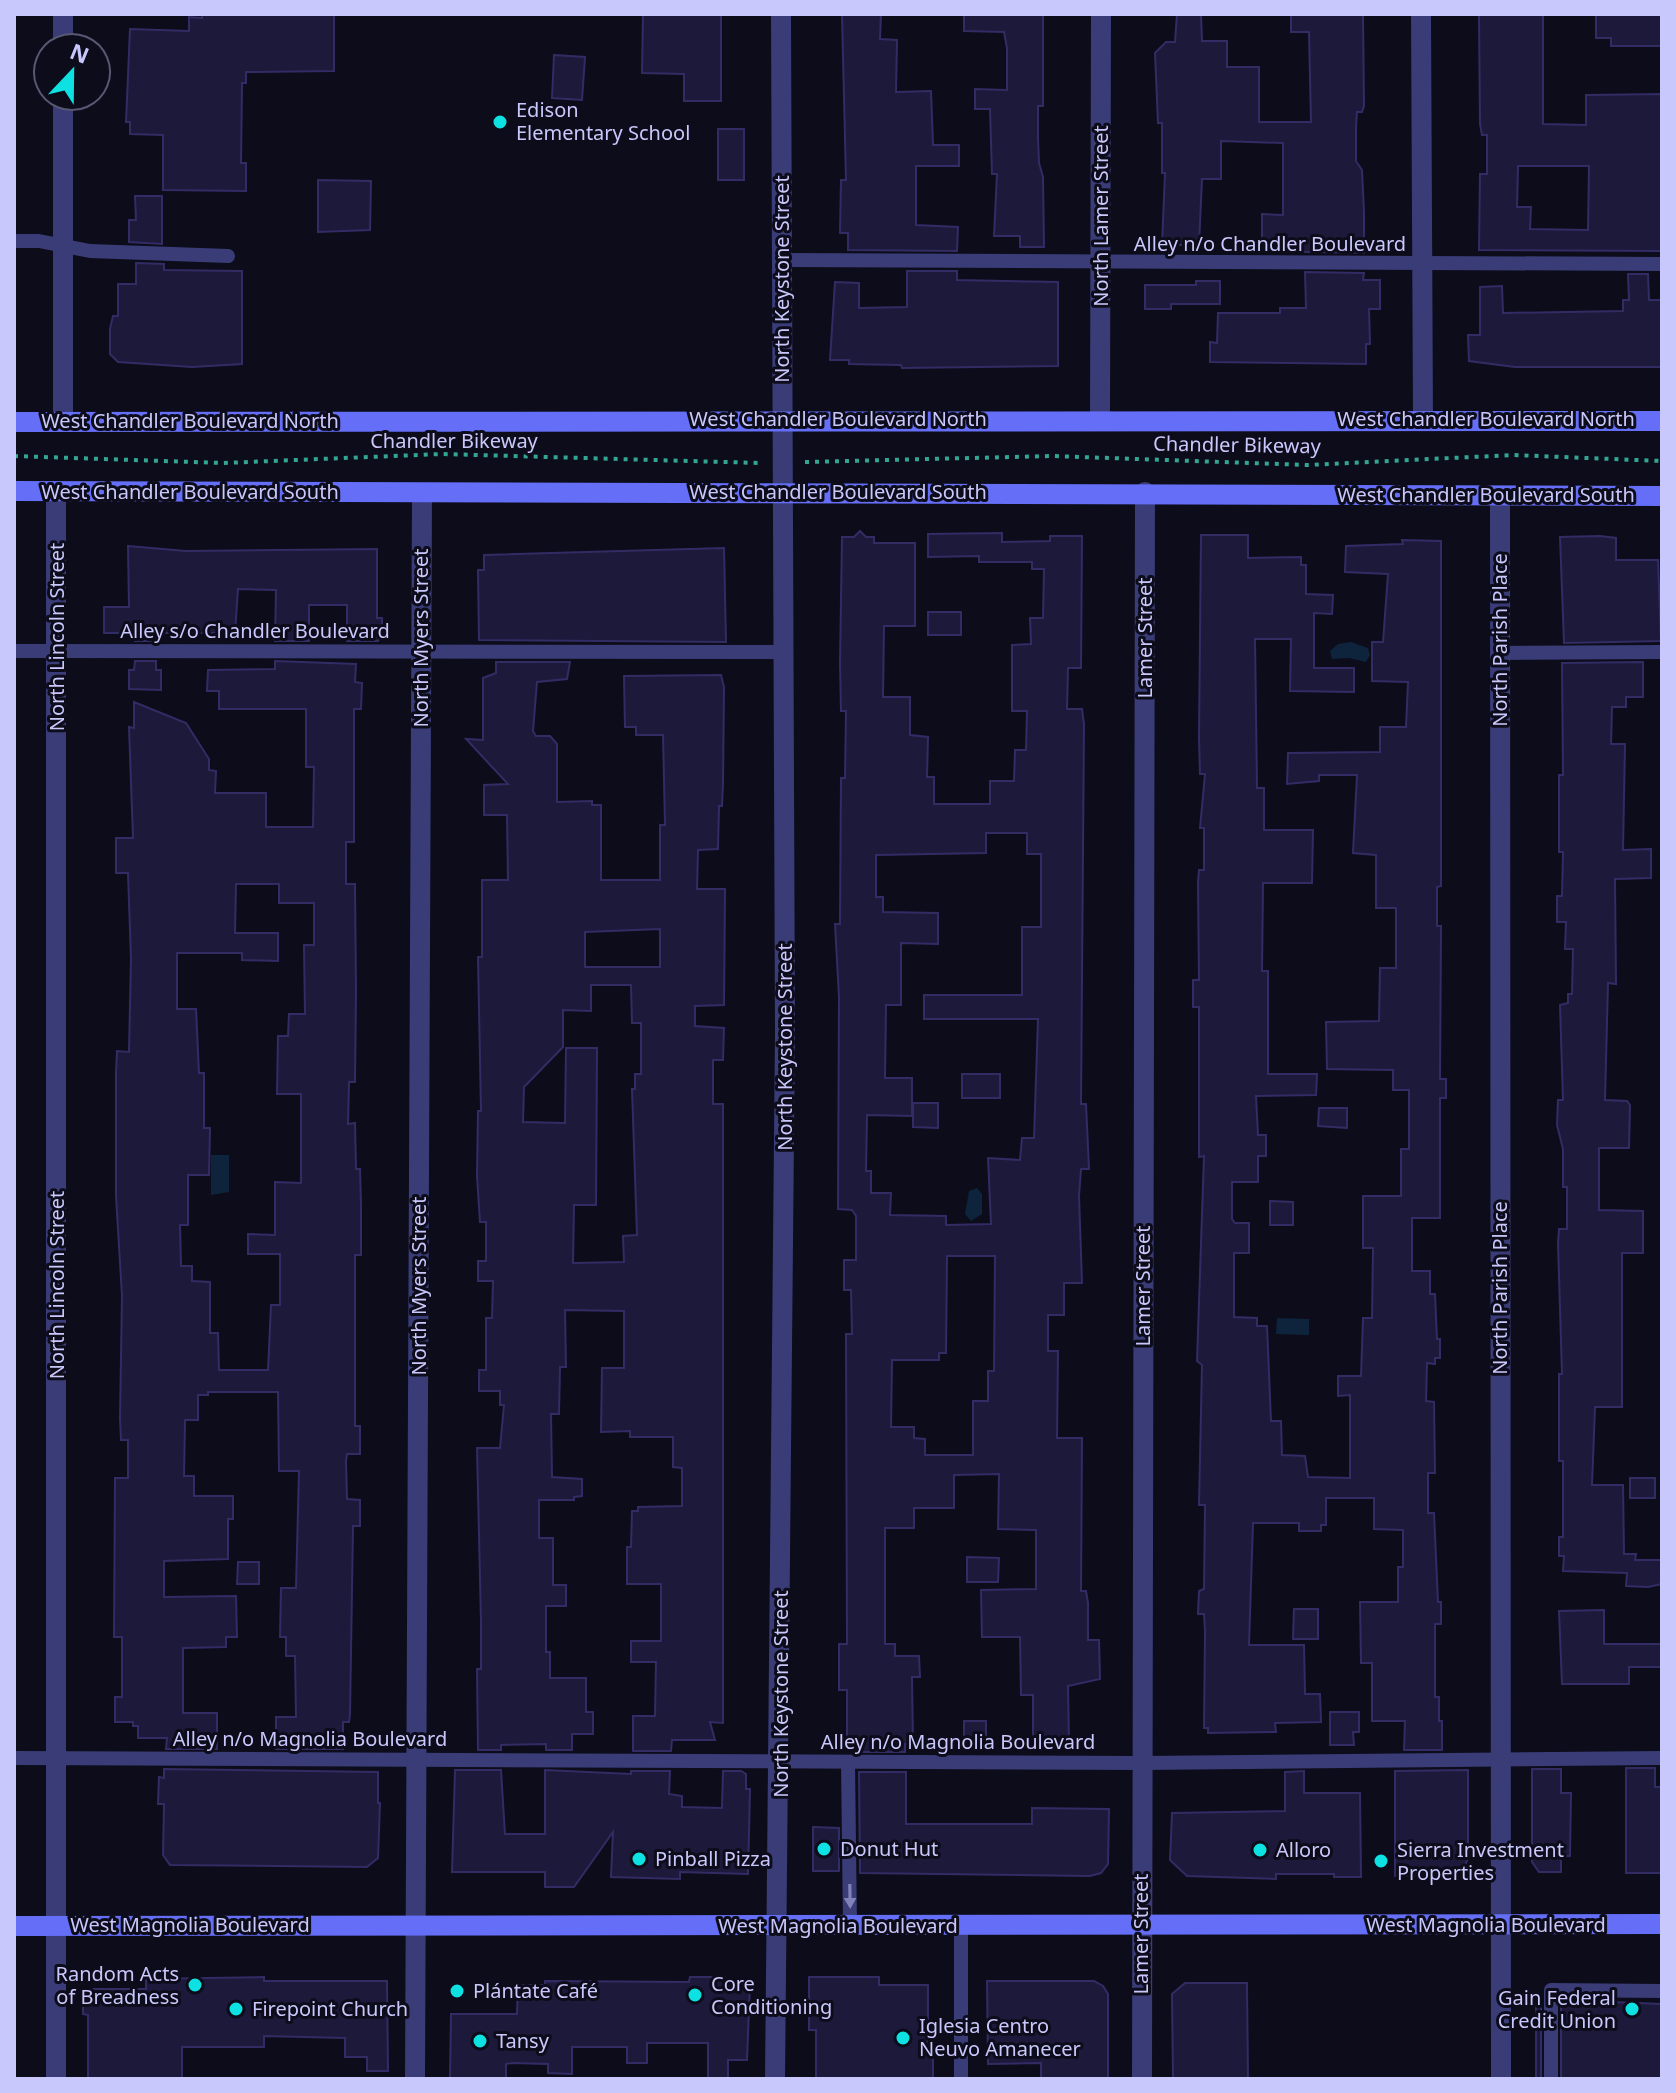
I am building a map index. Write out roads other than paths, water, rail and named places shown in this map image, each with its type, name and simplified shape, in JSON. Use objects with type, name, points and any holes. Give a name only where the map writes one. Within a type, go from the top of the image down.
[{"type":"main road","name":"West Chandler Boulevard North","points":[[14,422],[1423,418],[1662,421]]},
{"type":"main road","name":"West Chandler Boulevard South","points":[[14,491],[1145,492],[1662,496]]},
{"type":"main road","name":"West Magnolia Boulevard","points":[[14,1926],[1662,1924]]},
{"type":"street","name":"North Keystone Street","points":[[775,2079],[779,1927],[785,652],[781,14]]},
{"type":"street","name":"North Lamer Street","points":[[1100,419],[1101,14]]},
{"type":"street","points":[[1421,14],[1423,418]]},
{"type":"street","points":[[63,112],[63,422]]},
{"type":"street","name":"North Lincoln Street","points":[[56,491],[56,2079]]},
{"type":"street","name":"Lamer Street","points":[[1142,2079],[1145,492]]},
{"type":"street","name":"North Myers Street","points":[[415,2079],[422,493]]},
{"type":"street","name":"North Parish Place","points":[[1500,496],[1501,2079]]},
{"type":"lane","points":[[14,241],[90,251],[228,256]]},
{"type":"lane","name":"Alley n/o Chandler Boulevard","points":[[782,260],[1100,264],[1662,264]]},
{"type":"lane","name":"Alley s/o Chandler Boulevard","points":[[14,651],[785,652]]},
{"type":"lane","points":[[1499,653],[1662,652]]},
{"type":"lane","name":"Alley n/o Magnolia Boulevard","points":[[14,1758],[1142,1763],[1662,1758]]},
{"type":"lane","points":[[848,1762],[850,1927]]},
{"type":"lane","points":[[961,1926],[961,2079]]},
{"type":"lane","points":[[1551,2079],[1551,1990],[1662,1991]]},
{"type":"water","points":[[1351,642],[1368,648],[1370,655],[1366,662],[1349,658],[1332,659],[1330,651],[1338,644]]},
{"type":"water","points":[[211,1155],[229,1155],[229,1192],[211,1195]]},
{"type":"water","points":[[977,1188],[982,1194],[982,1214],[971,1221],[965,1214],[969,1191]]},
{"type":"water","points":[[1277,1318],[1309,1319],[1309,1335],[1276,1334]]},
{"type":"place","name":"Edison Elementary School","points":[[500,122]]},
{"type":"place","name":"Donut Hut","points":[[824,1849]]},
{"type":"place","name":"Alloro","points":[[1260,1850]]},
{"type":"place","name":"Pinball Pizza","points":[[639,1859]]},
{"type":"place","name":"Sierra Investment Properties","points":[[1381,1861]]},
{"type":"place","name":"Random Acts of Breadness","points":[[195,1985]]},
{"type":"place","name":"Plántate Café","points":[[457,1991]]},
{"type":"place","name":"Core Conditioning","points":[[695,1995]]},
{"type":"place","name":"Firepoint Church","points":[[236,2009]]},
{"type":"place","name":"Gain Federal Credit Union","points":[[1632,2009]]},
{"type":"place","name":"Iglesia Centro Neuvo Amanecer","points":[[903,2038]]},
{"type":"place","name":"Tansy","points":[[480,2041]]}]
